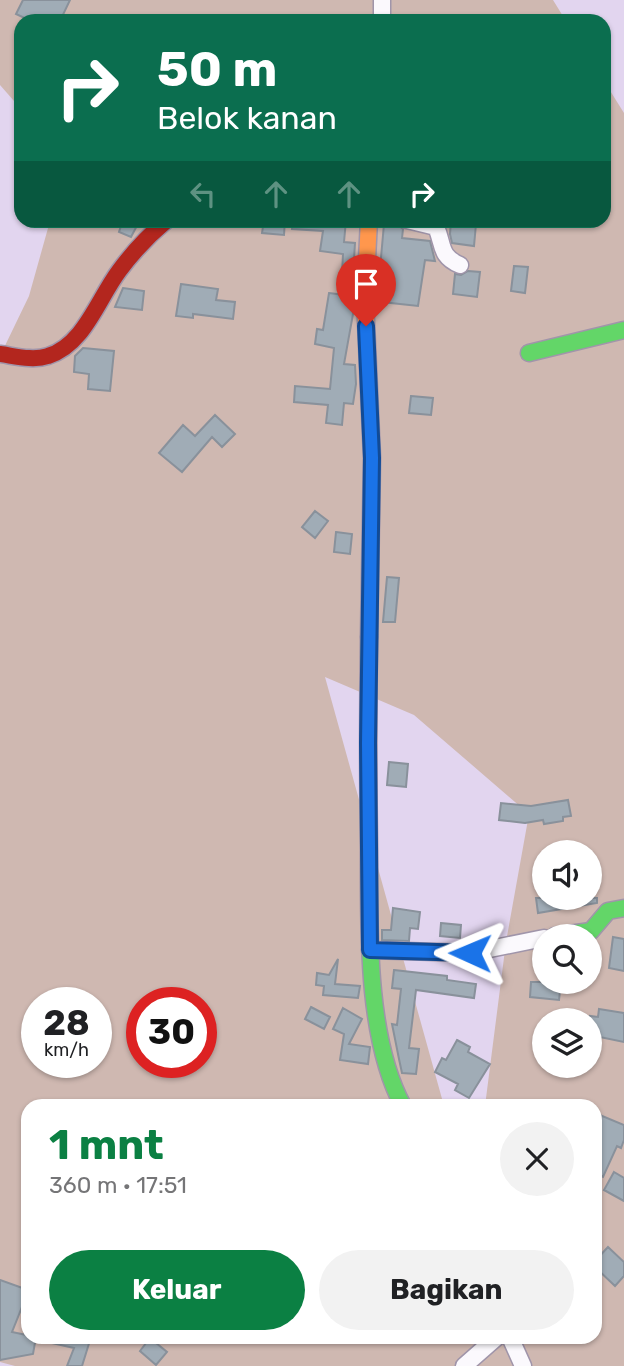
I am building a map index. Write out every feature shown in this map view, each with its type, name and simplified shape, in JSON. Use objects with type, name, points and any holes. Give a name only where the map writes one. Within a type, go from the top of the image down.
[{"type":"street","points":[[0,354],[42,357],[50,356],[65,346],[90,317],[101,295],[119,271],[159,228]]},
{"type":"street","points":[[369,228],[365,299],[372,458],[368,743],[370,950],[374,997],[386,1062],[391,1084],[399,1099]]},
{"type":"street","points":[[436,228],[445,255],[460,265]]},
{"type":"street","points":[[529,353],[624,330]]},
{"type":"street","points":[[597,924],[608,911],[624,908]]},
{"type":"street","points":[[370,950],[470,953],[532,940]]},
{"type":"street","points":[[464,1366],[489,1344]]},
{"type":"street","points":[[513,1344],[523,1366]]},
{"type":"shaded area","points":[[0,0],[553,0],[562,14],[14,14],[14,101],[0,85]]},
{"type":"shaded area","points":[[611,92],[624,113],[624,1366],[15,1366],[0,1362],[0,356],[29,296],[48,228],[611,228]],"holes":[[[325,677],[414,715],[529,814],[506,942],[486,1099],[602,1099],[602,1344],[21,1344],[21,1099],[442,1099]]]},
{"type":"building","points":[[23,0],[70,0],[63,14],[16,14]]},
{"type":"building","points":[[120,228],[136,228],[131,237],[119,232]]},
{"type":"building","points":[[263,228],[284,228],[284,235],[262,233]]},
{"type":"building","points":[[345,228],[344,242],[355,243],[353,275],[342,274],[343,254],[320,251],[323,231],[292,229]]},
{"type":"building","points":[[384,228],[402,228],[402,238],[430,241],[435,261],[425,260],[418,306],[382,302],[385,281],[379,280]]},
{"type":"building","points":[[450,228],[476,228],[474,246],[452,243]]},
{"type":"building","points":[[514,266],[528,267],[525,293],[511,291]]},
{"type":"building","points":[[468,271],[480,272],[477,297],[453,294],[455,274],[461,275]]},
{"type":"building","points":[[181,284],[218,289],[216,300],[235,302],[233,319],[193,314],[193,318],[176,316]]},
{"type":"building","points":[[123,288],[144,291],[142,310],[115,307]]},
{"type":"building","points":[[329,293],[352,296],[353,314],[344,364],[355,365],[356,384],[353,404],[344,403],[342,425],[326,423],[328,405],[294,402],[295,386],[330,389],[334,348],[315,344],[317,329],[323,330]]},
{"type":"building","points":[[83,348],[114,351],[110,391],[88,389],[89,374],[74,372],[75,356]]},
{"type":"building","points":[[411,396],[433,398],[431,415],[409,413]]},
{"type":"building","points":[[215,415],[235,434],[222,447],[212,437],[182,472],[159,453],[183,425],[195,436]]},
{"type":"building","points":[[315,511],[328,521],[315,538],[302,527]]},
{"type":"building","points":[[336,532],[352,534],[350,554],[334,552]]},
{"type":"building","points":[[387,577],[399,578],[395,622],[383,622]]},
{"type":"building","points":[[389,762],[408,764],[406,787],[387,785]]},
{"type":"building","points":[[568,800],[571,816],[563,817],[563,821],[544,824],[543,820],[525,823],[499,820],[501,803],[531,806]]},
{"type":"building","points":[[393,908],[420,912],[418,929],[410,928],[409,941],[382,940],[382,930],[391,930]]},
{"type":"building","points":[[441,923],[461,925],[460,938],[440,936]]},
{"type":"building","points":[[613,937],[624,939],[624,971],[609,968]]},
{"type":"building","points":[[338,959],[335,984],[360,986],[358,998],[323,995],[324,986],[316,985],[317,973],[329,975]]},
{"type":"building","points":[[394,970],[447,976],[447,980],[476,984],[474,998],[416,990],[409,1048],[419,1049],[416,1074],[402,1073],[399,1059],[392,1024],[397,1025],[401,989],[392,988]]},
{"type":"building","points":[[531,982],[532,994],[560,994],[559,1000],[530,997]]},
{"type":"building","points":[[311,1007],[330,1017],[324,1029],[305,1019]]},
{"type":"building","points":[[343,1008],[362,1019],[349,1044],[370,1047],[368,1064],[340,1060],[344,1034],[333,1029]]},
{"type":"building","points":[[602,1009],[624,1013],[624,1042],[602,1037]]},
{"type":"building","points":[[457,1040],[470,1047],[468,1052],[490,1064],[469,1098],[455,1090],[458,1084],[435,1072],[442,1058],[446,1060]]},
{"type":"building","points":[[602,1116],[624,1125],[621,1148],[617,1146],[603,1177]]},
{"type":"building","points":[[614,1172],[624,1178],[624,1201],[604,1190]]},
{"type":"building","points":[[608,1247],[624,1262],[624,1276],[615,1286],[602,1274],[602,1253]]},
{"type":"building","points":[[0,1280],[21,1288],[21,1310],[12,1332],[21,1334],[21,1344],[35,1344],[33,1354],[0,1360]]},
{"type":"building","points":[[56,1344],[89,1344],[82,1366],[67,1366],[74,1348]]},
{"type":"building","points":[[145,1344],[157,1344],[167,1352],[156,1365],[140,1351]]},
{"type":"traffic: fast","points":[[529,353],[624,330]]},
{"type":"traffic: fast","points":[[369,637],[369,913],[372,981],[382,1048],[400,1099]]},
{"type":"traffic: fast","points":[[597,924],[608,911],[624,908]]},
{"type":"traffic: slow","points":[[369,228],[365,299],[372,458],[369,637]]},
{"type":"traffic: jam","points":[[0,354],[36,358],[61,350],[81,332],[124,264],[159,228]]},
{"type":"route","points":[[366,326],[372,458],[368,743],[370,950],[470,953]]}]
